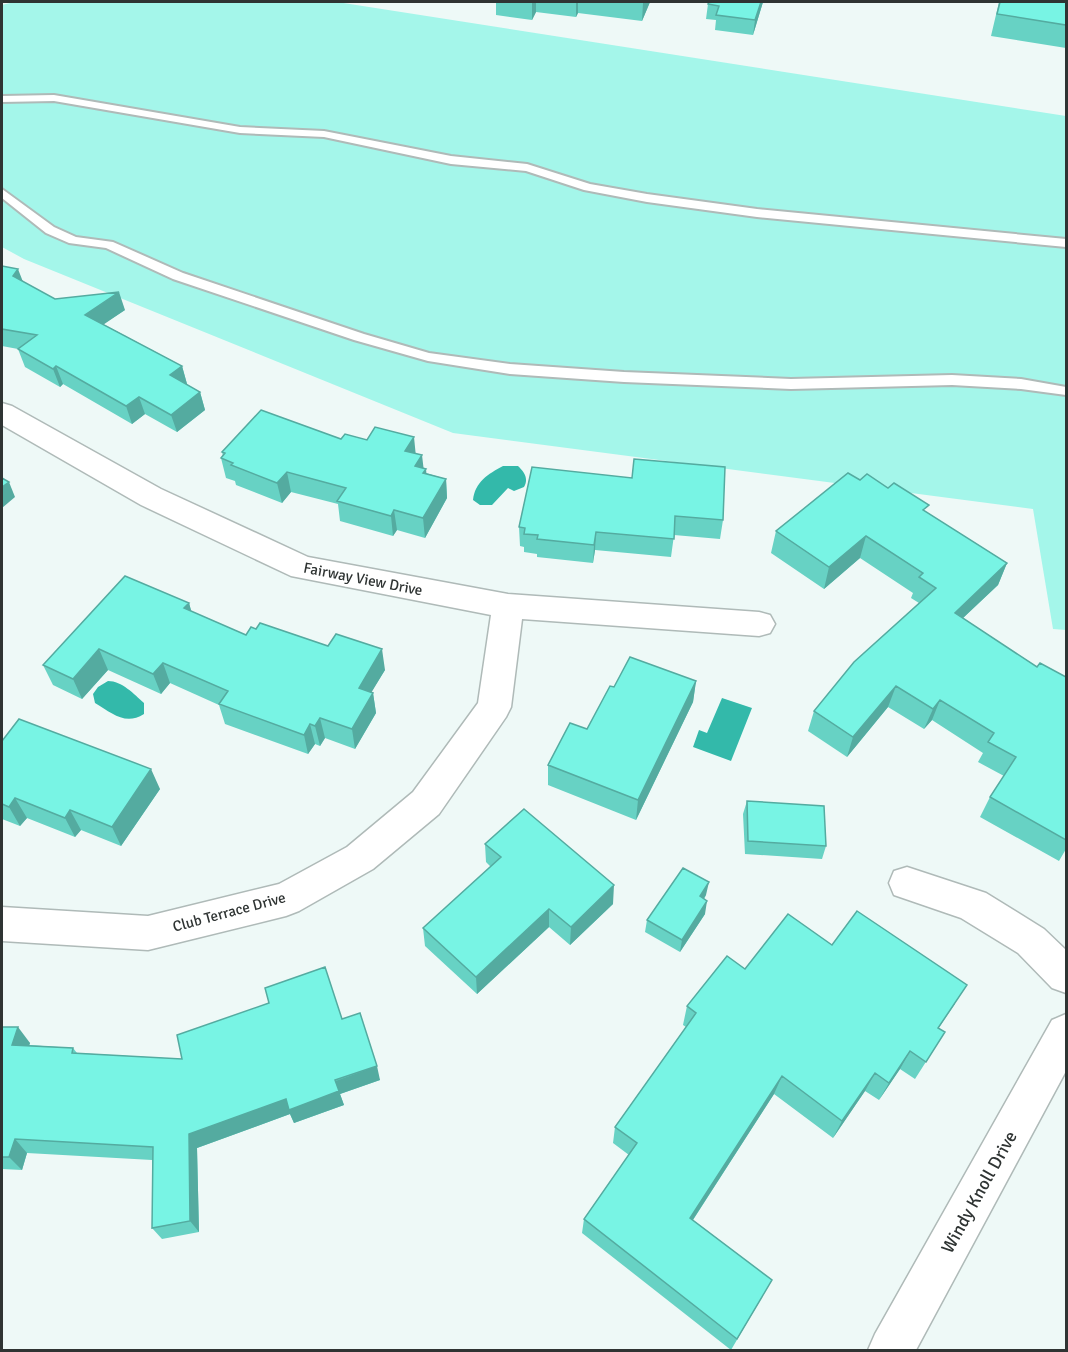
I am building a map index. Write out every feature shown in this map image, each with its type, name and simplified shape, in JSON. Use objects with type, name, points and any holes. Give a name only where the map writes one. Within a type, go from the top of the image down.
[{"type":"street","name":"Fairway View Drive","points":[[2,413],[151,497],[302,568],[508,606],[759,624]]},
{"type":"street","name":"Club Terrace Drive","points":[[2,924],[148,933],[286,899],[360,858],[426,803],[494,707],[508,606]]},
{"type":"street","points":[[907,883],[973,904],[1031,941],[1066,975]]},
{"type":"street","name":"Windy Knoll Drive","points":[[891,1350],[1066,1033]]},
{"type":"lane","points":[[2,99],[54,98],[240,130],[324,134],[451,160],[527,168],[588,187],[658,200],[757,213],[1066,243]]},
{"type":"lane","points":[[2,193],[50,230],[73,240],[109,245],[178,276],[359,337],[428,357],[510,369],[624,377],[791,384],[952,380],[1021,384],[1066,391]]},
{"type":"shaded area","points":[[14,2],[337,2],[1066,116],[1066,630],[1053,629],[1033,509],[453,433],[24,259],[2,247],[2,5]]},
{"type":"shaded area","points":[[503,466],[518,466],[526,478],[524,487],[514,491],[508,488],[492,505],[480,505],[473,500],[479,483]]},
{"type":"shaded area","points":[[108,681],[123,686],[144,703],[144,714],[131,719],[119,717],[95,703],[93,694],[98,687]]},
{"type":"shaded area","points":[[722,698],[752,708],[731,761],[693,747],[699,730],[707,733]]},
{"type":"building","points":[[709,2],[761,2],[755,20],[716,15],[719,6],[708,4]]},
{"type":"building","points":[[1000,2],[1066,2],[1066,25],[997,14]]},
{"type":"building","points":[[2,266],[18,269],[13,276],[55,299],[119,292],[85,315],[182,366],[170,375],[200,392],[171,415],[139,397],[126,406],[56,366],[53,369],[18,349],[37,335],[2,329]]},
{"type":"building","points":[[261,410],[341,439],[345,434],[367,440],[375,427],[414,437],[405,451],[422,455],[415,466],[426,469],[423,473],[446,479],[423,518],[394,510],[391,516],[337,501],[346,488],[287,472],[277,483],[231,465],[233,463],[221,458],[225,453],[222,452]]},
{"type":"building","points":[[634,459],[725,467],[723,520],[675,516],[674,539],[596,532],[594,545],[537,539],[538,535],[524,534],[525,528],[519,527],[532,467],[632,478]]},
{"type":"building","points":[[848,473],[860,480],[867,474],[888,488],[894,483],[929,505],[923,510],[1007,563],[955,613],[1037,667],[1040,663],[1066,677],[1066,840],[990,797],[1016,757],[988,742],[994,733],[940,700],[933,709],[896,686],[853,737],[814,711],[854,662],[936,588],[919,577],[923,573],[866,536],[829,567],[776,531]]},
{"type":"building","points":[[2,478],[9,482],[2,487]]},
{"type":"building","points":[[125,576],[189,603],[184,608],[246,635],[251,627],[256,629],[260,623],[328,646],[336,634],[382,649],[359,688],[373,693],[352,729],[320,718],[315,726],[310,724],[304,735],[219,704],[228,691],[163,663],[153,674],[99,649],[73,679],[43,665]]},
{"type":"building","points":[[630,657],[696,681],[638,800],[548,765],[570,723],[587,729],[610,686],[614,687]]},
{"type":"building","points":[[19,719],[151,769],[112,827],[70,810],[65,818],[15,798],[9,807],[2,804],[2,741]]},
{"type":"building","points":[[747,801],[824,806],[826,846],[748,841]]},
{"type":"building","points":[[524,809],[614,885],[571,927],[549,909],[476,977],[423,928],[501,857],[485,844]]},
{"type":"building","points":[[683,868],[709,882],[700,896],[707,901],[682,940],[647,920]]},
{"type":"building","points":[[857,911],[967,985],[938,1028],[945,1032],[926,1062],[910,1051],[889,1083],[875,1073],[842,1121],[782,1076],[690,1218],[772,1280],[737,1339],[584,1219],[637,1143],[615,1127],[696,1013],[687,1006],[727,956],[745,969],[788,914],[832,945]]},
{"type":"building","points":[[325,967],[342,1019],[360,1013],[377,1066],[335,1080],[339,1091],[289,1110],[286,1099],[189,1134],[190,1221],[152,1228],[153,1147],[15,1139],[9,1157],[2,1157],[2,1027],[18,1027],[12,1045],[73,1048],[72,1053],[182,1059],[177,1035],[269,1003],[265,988]]}]
